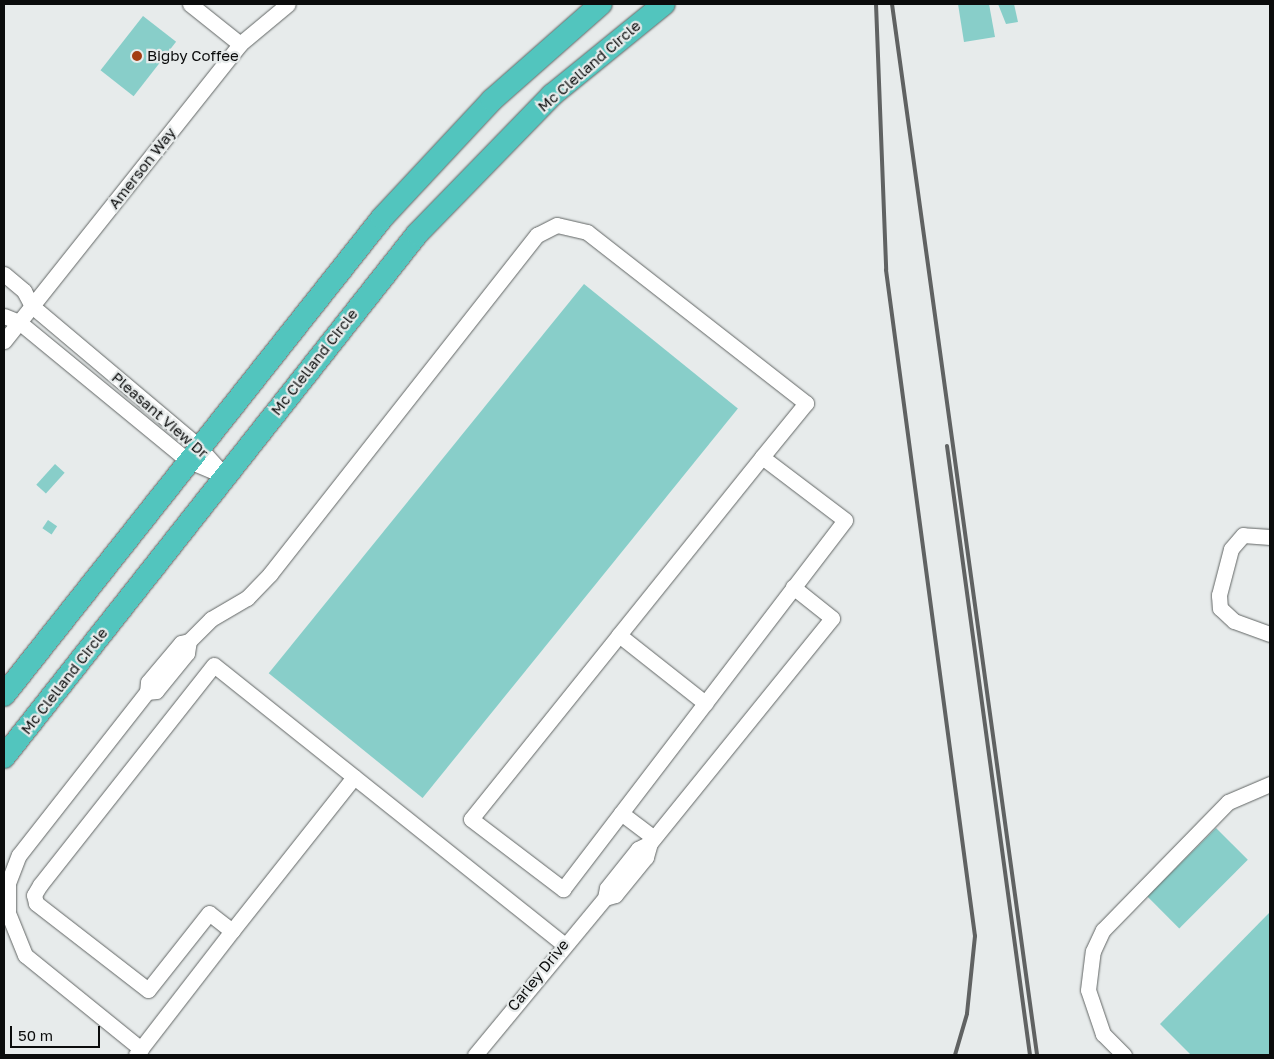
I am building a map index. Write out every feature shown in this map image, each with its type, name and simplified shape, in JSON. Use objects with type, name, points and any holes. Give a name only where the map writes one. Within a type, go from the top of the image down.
[{"type":"highway","points":[[4,695],[193,453],[432,160],[511,82],[601,4]]},
{"type":"highway","name":"Mc Clelland Circle","points":[[4,757],[367,294],[461,186],[552,95],[664,4]]},
{"type":"street","points":[[190,4],[240,44]]},
{"type":"street","name":"Amerson Way","points":[[4,341],[240,44],[288,4]]},
{"type":"street","points":[[354,777],[139,1052],[25,955],[8,913],[8,883],[19,855],[147,692],[156,691],[187,653],[189,641],[211,619],[247,598],[270,574],[537,235],[557,225],[586,232],[806,403],[762,457],[471,819],[563,889],[845,520],[762,457]]},
{"type":"street","name":"Pleasant View Dr","points":[[4,274],[24,291],[32,306],[193,453]]},
{"type":"street","name":"Pleasant View Dr","points":[[4,316],[19,322],[224,475]]},
{"type":"street","points":[[1270,537],[1243,535],[1231,550],[1218,595],[1220,608],[1234,621],[1270,634]]},
{"type":"street","name":"Carley Drive","points":[[475,1055],[563,944],[605,898],[620,889],[646,857],[652,841],[832,618],[793,587]]},
{"type":"street","points":[[619,635],[705,703]]},
{"type":"street","points":[[232,931],[209,914],[148,990],[36,903],[34,895],[214,665],[563,944]]},
{"type":"street","points":[[1124,1055],[1103,1034],[1088,990],[1093,951],[1102,930],[1228,802],[1270,784]]},
{"type":"street","points":[[621,813],[652,841]]},
{"type":"building","points":[[958,4],[989,4],[995,37],[964,42]]},
{"type":"building","points":[[998,4],[1014,4],[1018,22],[1006,24]]},
{"type":"building","name":"Bigby Coffee","points":[[143,16],[176,42],[134,96],[101,70]]},
{"type":"building","points":[[584,284],[738,409],[423,798],[269,673]]},
{"type":"building","points":[[55,464],[65,473],[46,494],[36,485]]},
{"type":"building","points":[[48,520],[57,526],[52,534],[42,528]]},
{"type":"building","points":[[1216,828],[1248,860],[1179,928],[1147,897]]},
{"type":"building","points":[[1270,912],[1270,1055],[1191,1055],[1160,1024]]},
{"type":"railway","points":[[876,4],[886,270],[975,936],[967,1014],[955,1055]]},
{"type":"railway","points":[[892,4],[1037,1055]]},
{"type":"railway","points":[[947,446],[1030,1055]]},
{"type":"place","name":"Bigby Coffee","points":[[137,56]]}]
